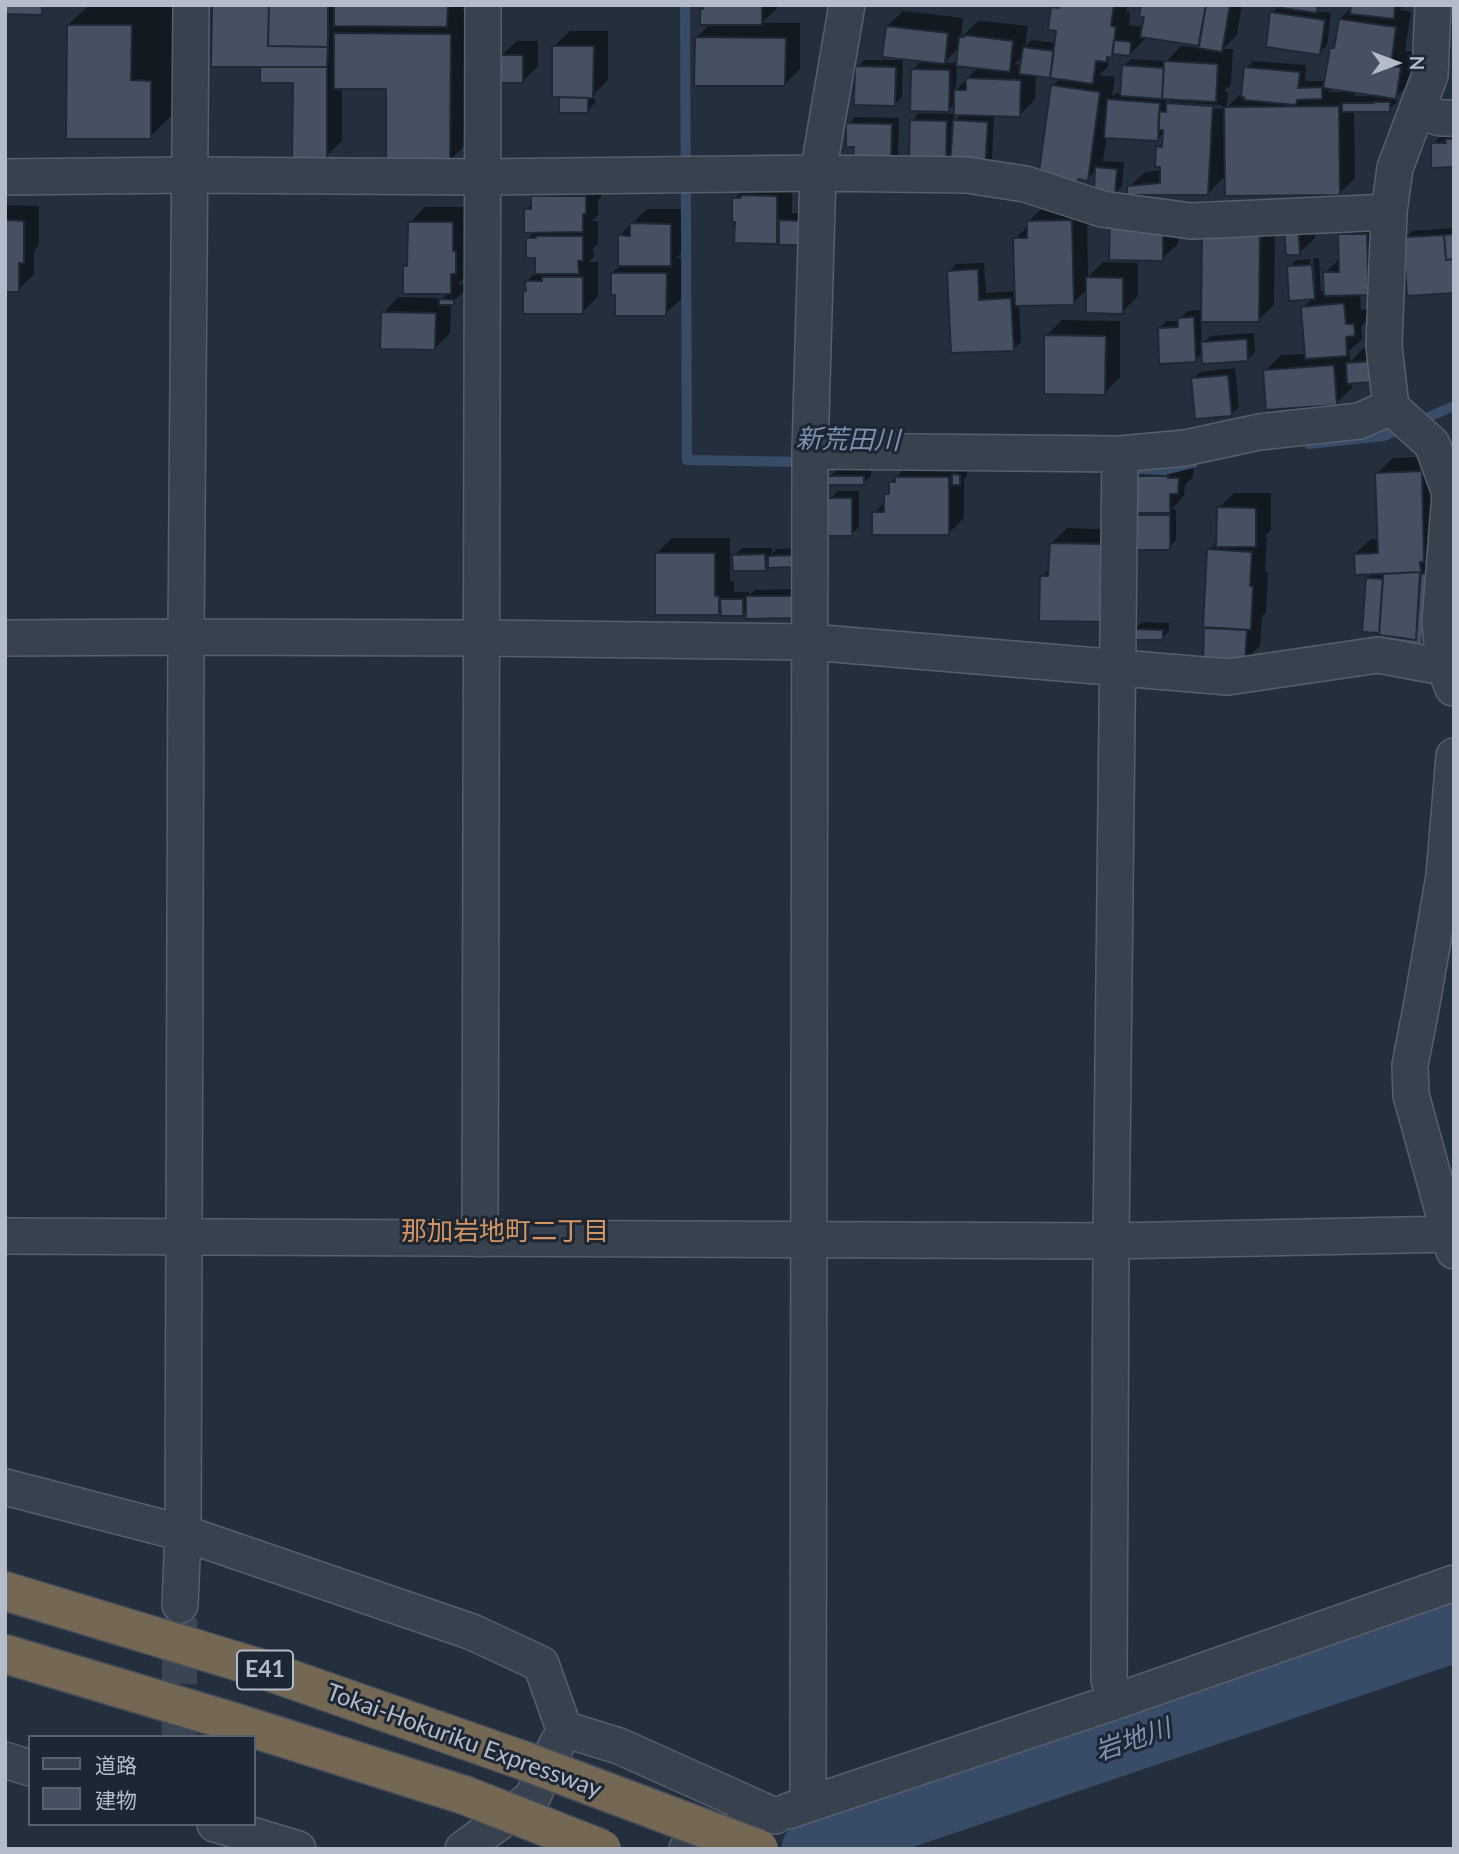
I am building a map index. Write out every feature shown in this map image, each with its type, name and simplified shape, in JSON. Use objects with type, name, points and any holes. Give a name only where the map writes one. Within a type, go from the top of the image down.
[{"type":"highway","name":"Tokai-Hokuriku Expressway","points":[[5,1591],[256,1667],[522,1760],[767,1832]]},
{"type":"highway","name":"Tokai-Hokuriku Expressway","points":[[5,1654],[464,1795],[602,1849]]},
{"type":"street","points":[[180,1605],[183,1533],[191,5]]},
{"type":"street","points":[[480,1239],[483,5]]},
{"type":"street","points":[[808,1804],[810,464],[818,173],[847,5]]},
{"type":"street","points":[[5,638],[186,636],[810,642],[1228,677],[1378,655],[1451,675],[1440,622],[1450,493],[1432,444],[1392,408],[1384,346],[1389,212],[1395,168],[1430,75],[1433,5]]},
{"type":"street","points":[[1418,110],[1440,118],[1454,118]]},
{"type":"street","points":[[5,177],[483,177],[818,173],[967,175],[1025,184],[1102,209],[1191,221],[1389,212]]},
{"type":"street","points":[[810,464],[1120,455],[1185,449],[1259,432],[1359,421],[1392,408]]},
{"type":"street","points":[[1117,1701],[1109,1680],[1120,455]]},
{"type":"street","points":[[5,1236],[1453,1240],[1411,1096],[1410,1065],[1444,876],[1454,756]]},
{"type":"street","points":[[5,1487],[183,1533],[472,1632],[541,1664],[564,1729],[532,1798],[463,1849]]},
{"type":"street","points":[[687,1849],[767,1832],[808,1804],[1117,1701],[1454,1583]]},
{"type":"street","points":[[564,1729],[619,1746],[767,1832]]},
{"type":"street","points":[[5,1760],[28,1767]]},
{"type":"street","points":[[222,1826],[298,1849]]},
{"type":"building","points":[[5,5],[42,5],[42,15],[5,14]]},
{"type":"building","points":[[212,5],[269,5],[268,46],[328,47],[327,67],[211,67]]},
{"type":"building","points":[[269,5],[328,5],[328,47],[268,46]]},
{"type":"building","points":[[334,5],[448,5],[447,27],[334,26]]},
{"type":"building","points":[[703,5],[762,5],[762,25],[700,25],[700,9],[703,9]]},
{"type":"building","points":[[1059,5],[1114,5],[1111,26],[1116,27],[1112,58],[1107,57],[1107,62],[1096,61],[1093,84],[1050,78],[1056,31],[1048,30],[1051,7],[1059,8]]},
{"type":"building","points":[[1141,5],[1206,5],[1199,46],[1140,37],[1144,17],[1139,17]]},
{"type":"building","points":[[1206,5],[1230,5],[1222,52],[1198,48]]},
{"type":"building","points":[[1261,5],[1318,5],[1317,13]]},
{"type":"building","points":[[1351,5],[1395,5],[1394,19],[1350,14]]},
{"type":"building","points":[[1270,12],[1325,20],[1320,55],[1266,47]]},
{"type":"building","points":[[1339,19],[1396,27],[1391,66],[1401,67],[1396,99],[1323,88],[1330,48],[1334,48]]},
{"type":"building","points":[[67,25],[132,25],[131,80],[151,81],[151,139],[66,139]]},
{"type":"building","points":[[886,26],[948,33],[945,64],[882,57]]},
{"type":"building","points":[[334,33],[451,34],[450,163],[386,162],[386,89],[334,89]]},
{"type":"building","points":[[965,35],[1013,41],[1010,72],[956,66],[959,37]]},
{"type":"building","points":[[695,37],[786,38],[785,86],[694,86]]},
{"type":"building","points":[[1114,40],[1131,42],[1130,56],[1112,54]]},
{"type":"building","points":[[552,46],[594,46],[593,98],[552,97]]},
{"type":"building","points":[[1023,47],[1054,51],[1050,78],[1019,74]]},
{"type":"building","points":[[499,55],[523,55],[523,83],[499,83]]},
{"type":"building","points":[[1164,61],[1218,64],[1216,102],[1162,99]]},
{"type":"building","points":[[1122,65],[1164,68],[1162,99],[1120,96]]},
{"type":"building","points":[[855,66],[896,67],[895,106],[854,105]]},
{"type":"building","points":[[260,67],[327,67],[327,158],[292,158],[293,83],[260,83]]},
{"type":"building","points":[[1244,67],[1300,72],[1298,88],[1322,87],[1322,99],[1297,100],[1296,105],[1244,100],[1244,97],[1241,97]]},
{"type":"building","points":[[911,69],[950,70],[949,112],[910,111]]},
{"type":"building","points":[[966,78],[1021,80],[1020,117],[954,115],[954,90],[966,90]]},
{"type":"building","points":[[1051,85],[1100,92],[1088,181],[1078,179],[1077,183],[1038,178]]},
{"type":"building","points":[[559,97],[588,98],[588,113],[559,113]]},
{"type":"building","points":[[1107,99],[1160,103],[1158,141],[1104,138]]},
{"type":"building","points":[[1390,102],[1390,112],[1342,112],[1342,103]]},
{"type":"building","points":[[1166,103],[1213,106],[1208,195],[1127,195],[1127,186],[1160,183],[1160,167],[1155,167],[1156,146],[1162,147],[1163,130],[1158,130],[1159,111],[1166,112]]},
{"type":"building","points":[[1339,106],[1340,195],[1225,196],[1224,107]]},
{"type":"building","points":[[910,120],[947,121],[946,162],[909,161]]},
{"type":"building","points":[[953,120],[988,122],[985,168],[950,165]]},
{"type":"building","points":[[846,123],[892,124],[891,165],[853,164],[854,147],[846,147]]},
{"type":"building","points":[[1445,139],[1454,139],[1454,167],[1431,168],[1431,143],[1446,143]]},
{"type":"building","points":[[1095,167],[1117,169],[1115,195],[1094,193]]},
{"type":"building","points":[[741,195],[777,196],[777,244],[734,243],[732,198],[741,198]]},
{"type":"building","points":[[531,196],[586,196],[583,232],[524,233],[524,209],[531,209]]},
{"type":"building","points":[[5,220],[24,221],[24,263],[19,263],[19,292],[5,292]]},
{"type":"building","points":[[779,220],[803,221],[802,245],[779,245]]},
{"type":"building","points":[[1072,220],[1074,305],[1015,306],[1013,238],[1027,238],[1027,221]]},
{"type":"building","points":[[408,222],[453,222],[456,274],[451,274],[451,294],[403,294]]},
{"type":"building","points":[[630,223],[671,224],[671,266],[618,266],[618,235],[630,236]]},
{"type":"building","points":[[1110,224],[1163,230],[1163,261],[1109,260]]},
{"type":"building","points":[[1298,225],[1300,255],[1286,255],[1284,226]]},
{"type":"building","points":[[1202,234],[1260,235],[1259,322],[1201,322]]},
{"type":"building","points":[[1338,234],[1367,234],[1369,295],[1324,296],[1323,272],[1339,272]]},
{"type":"building","points":[[1454,234],[1454,259],[1446,260],[1444,235]]},
{"type":"building","points":[[1444,235],[1446,260],[1454,259],[1454,293],[1407,296],[1403,237]]},
{"type":"building","points":[[583,236],[583,261],[578,261],[579,274],[535,274],[535,258],[526,258],[526,238]]},
{"type":"building","points":[[1312,265],[1315,299],[1289,301],[1287,266]]},
{"type":"building","points":[[978,269],[979,300],[1011,298],[1014,351],[951,353],[947,271]]},
{"type":"building","points":[[611,273],[667,273],[666,316],[615,316]]},
{"type":"building","points":[[542,277],[583,277],[583,314],[523,314],[525,281],[542,281]]},
{"type":"building","points":[[1086,277],[1123,278],[1123,314],[1086,313]]},
{"type":"building","points":[[439,299],[454,300],[454,305],[439,305]]},
{"type":"building","points":[[1344,303],[1346,324],[1354,324],[1355,336],[1346,337],[1347,356],[1305,359],[1301,307]]},
{"type":"building","points":[[381,312],[436,313],[435,350],[380,349]]},
{"type":"building","points":[[1194,317],[1196,362],[1159,364],[1158,328],[1178,327],[1178,318]]},
{"type":"building","points":[[1044,335],[1106,336],[1105,395],[1044,394]]},
{"type":"building","points":[[1247,339],[1248,361],[1202,364],[1201,342]]},
{"type":"building","points":[[1371,361],[1372,382],[1347,384],[1346,363]]},
{"type":"building","points":[[1334,365],[1337,405],[1266,410],[1263,370]]},
{"type":"building","points":[[1228,375],[1232,416],[1195,419],[1191,378]]},
{"type":"building","points":[[1422,471],[1424,562],[1420,562],[1421,572],[1355,575],[1354,554],[1378,553],[1375,473]]},
{"type":"building","points":[[952,474],[960,475],[960,485],[952,485]]},
{"type":"building","points":[[828,476],[864,476],[864,485],[828,485]]},
{"type":"building","points":[[1136,476],[1179,478],[1178,494],[1170,494],[1170,513],[1136,513]]},
{"type":"building","points":[[895,477],[949,477],[949,535],[872,535],[872,512],[884,512],[884,494],[889,494],[889,482],[895,482]]},
{"type":"building","points":[[828,498],[852,498],[852,536],[828,536]]},
{"type":"building","points":[[1217,507],[1256,508],[1256,547],[1216,547]]},
{"type":"building","points":[[1135,515],[1170,515],[1170,550],[1135,550]]},
{"type":"building","points":[[1050,543],[1107,544],[1106,622],[1039,621],[1040,576],[1048,576]]},
{"type":"building","points":[[1207,549],[1252,552],[1251,630],[1203,627]]},
{"type":"building","points":[[655,553],[715,553],[715,596],[719,596],[719,615],[655,615]]},
{"type":"building","points":[[765,554],[766,571],[733,571],[732,555]]},
{"type":"building","points":[[792,555],[793,567],[768,568],[768,556]]},
{"type":"building","points":[[1421,572],[1416,640],[1379,635],[1383,574]]},
{"type":"building","points":[[1420,573],[1427,574],[1422,645],[1376,641],[1377,633],[1362,632],[1366,578],[1383,579],[1379,635],[1416,640]]},
{"type":"building","points":[[746,596],[794,596],[794,618],[746,619]]},
{"type":"building","points":[[720,599],[743,599],[743,616],[721,616]]},
{"type":"building","points":[[1204,628],[1247,630],[1245,663],[1203,661]]},
{"type":"building","points":[[1133,629],[1163,630],[1163,640],[1132,640]]},
{"type":"waterway","name":"新荒田川","points":[[685,5],[687,460],[806,462]]},
{"type":"waterway","name":"新荒田川","points":[[1309,444],[1384,436],[1454,406]]},
{"type":"waterway","name":"新荒田川","points":[[1133,469],[1165,470],[1193,463]]},
{"type":"waterway","name":"岩地川","points":[[812,1849],[1454,1632]]},
{"type":"tunnel","points":[[179,1735],[180,1618]]},
{"type":"district","name":"那加岩地町二丁目","points":[[505,1232]]}]
